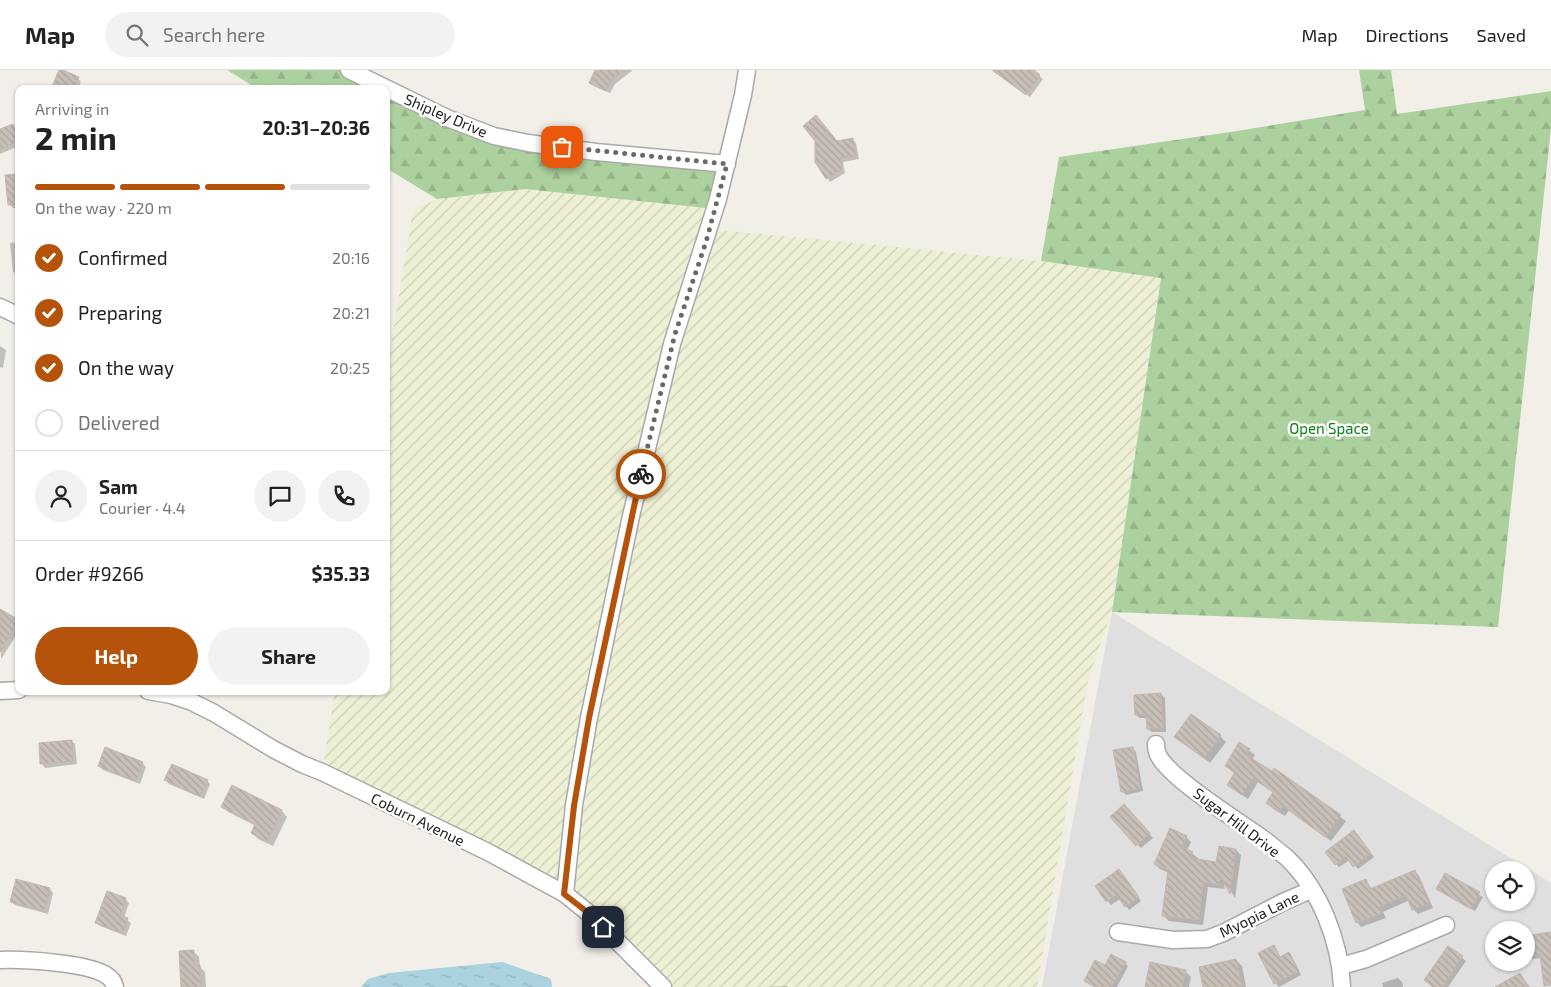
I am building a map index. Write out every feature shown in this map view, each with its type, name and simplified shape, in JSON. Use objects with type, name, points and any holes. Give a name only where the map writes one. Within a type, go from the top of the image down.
[{"type":"street","name":"Shipley Drive","points":[[349,70],[380,85]]},
{"type":"street","points":[[564,894],[574,806],[589,718],[633,506],[672,344],[706,242],[727,164],[747,70]]},
{"type":"street","name":"Shipley Drive","points":[[390,90],[447,118],[494,136],[528,143],[596,152],[727,164]]},
{"type":"street","points":[[0,307],[15,314]]},
{"type":"street","points":[[0,691],[15,690]]},
{"type":"street","name":"Coburn Avenue","points":[[171,695],[192,702],[302,764],[488,852],[564,894],[591,915],[663,987]]},
{"type":"street","name":"Sugar Hill Drive","points":[[1156,744],[1157,752],[1173,772],[1195,791],[1262,837],[1287,858],[1311,890],[1325,916],[1341,966],[1342,987]]},
{"type":"street","name":"Myopia Lane","points":[[1118,932],[1173,940],[1207,938],[1223,933],[1283,902],[1311,890]]},
{"type":"street","points":[[1341,966],[1366,959],[1446,925]]},
{"type":"street","points":[[0,960],[40,961],[95,970],[106,975],[114,984]]},
{"type":"shaded area","points":[[1112,612],[1515,861],[1485,861],[1485,911],[1535,911],[1535,873],[1551,883],[1551,987],[1042,987]]},
{"type":"green space","points":[[227,70],[349,70],[381,85],[251,85]]},
{"type":"green space","name":"Open Space","points":[[1359,70],[1391,70],[1397,114],[1551,91],[1551,128],[1498,627],[1112,612],[1161,278],[1041,261],[1059,157],[1365,110]]},
{"type":"green space","points":[[390,89],[478,131],[727,164],[715,209],[525,189],[437,199],[390,170]]},
{"type":"green space","points":[[525,189],[715,209],[710,229],[1041,261],[1161,278],[1112,612],[1088,680],[1037,987],[663,987],[565,894],[322,772],[334,695],[390,695],[390,351],[413,210],[437,199]]},
{"type":"water","points":[[502,962],[551,979],[552,987],[361,987],[368,979],[389,973]]},
{"type":"building","points":[[59,70],[79,77],[75,85],[53,85]]},
{"type":"building","points":[[595,70],[624,70],[611,80],[606,91],[589,83]]},
{"type":"building","points":[[992,70],[1034,70],[1040,75],[1026,95]]},
{"type":"building","points":[[816,115],[837,141],[853,138],[856,156],[840,158],[842,169],[826,179],[815,162],[815,141],[803,126]]},
{"type":"building","points":[[13,124],[15,143],[0,149],[0,129]]},
{"type":"building","points":[[15,174],[15,204],[8,205],[5,175]]},
{"type":"building","points":[[0,609],[15,618],[15,627],[0,652]]},
{"type":"building","points":[[1161,693],[1163,728],[1147,729],[1146,714],[1135,715],[1134,695]]},
{"type":"building","points":[[1191,714],[1221,735],[1204,758],[1174,737]]},
{"type":"building","points":[[72,740],[73,761],[40,764],[39,743]]},
{"type":"building","points":[[1239,742],[1250,749],[1246,755],[1272,771],[1274,768],[1341,815],[1325,837],[1283,806],[1279,812],[1266,803],[1273,792],[1253,778],[1242,795],[1227,785],[1235,772],[1225,766]]},
{"type":"building","points":[[105,747],[143,762],[136,781],[98,766]]},
{"type":"building","points":[[1133,747],[1140,788],[1121,792],[1113,750]]},
{"type":"building","points":[[172,764],[208,780],[200,796],[164,780]]},
{"type":"building","points":[[232,785],[282,810],[267,841],[251,833],[255,824],[221,807]]},
{"type":"building","points":[[1124,804],[1150,833],[1136,846],[1110,817]]},
{"type":"building","points":[[1170,828],[1187,836],[1182,847],[1193,852],[1190,858],[1216,862],[1219,846],[1236,849],[1230,894],[1222,879],[1219,880],[1220,885],[1203,882],[1199,920],[1162,916],[1168,870],[1154,864]]},
{"type":"building","points":[[1354,830],[1371,853],[1353,867],[1346,856],[1335,865],[1325,852]]},
{"type":"building","points":[[1119,869],[1139,897],[1125,907],[1116,895],[1106,902],[1095,886]]},
{"type":"building","points":[[1415,870],[1429,903],[1412,910],[1406,895],[1379,907],[1382,913],[1356,923],[1342,889],[1366,879],[1370,889]]},
{"type":"building","points":[[1445,873],[1480,892],[1471,909],[1436,889]]},
{"type":"building","points":[[16,879],[50,888],[44,911],[10,902]]},
{"type":"building","points":[[107,891],[126,898],[120,916],[128,918],[123,933],[95,923]]},
{"type":"building","points":[[1551,932],[1551,985],[1544,986],[1540,954],[1535,955],[1535,935]]},
{"type":"building","points":[[1274,945],[1280,957],[1289,952],[1299,971],[1274,984],[1258,953]]},
{"type":"building","points":[[1448,946],[1463,956],[1442,987],[1433,987],[1424,980]]},
{"type":"building","points":[[194,950],[194,965],[200,965],[201,987],[181,987],[179,951]]},
{"type":"building","points":[[1111,954],[1126,962],[1111,987],[1095,987],[1084,981],[1095,960],[1105,965]]},
{"type":"building","points":[[1236,959],[1242,985],[1234,987],[1203,987],[1199,967]]},
{"type":"building","points":[[1150,962],[1186,970],[1182,987],[1145,987]]},
{"type":"building","points":[[1520,973],[1528,987],[1495,987]]},
{"type":"way so far","points":[[562,147],[727,164],[706,242],[675,334],[641,474]]},
{"type":"route","points":[[603,927],[564,894],[574,806],[589,718],[641,474]]}]
